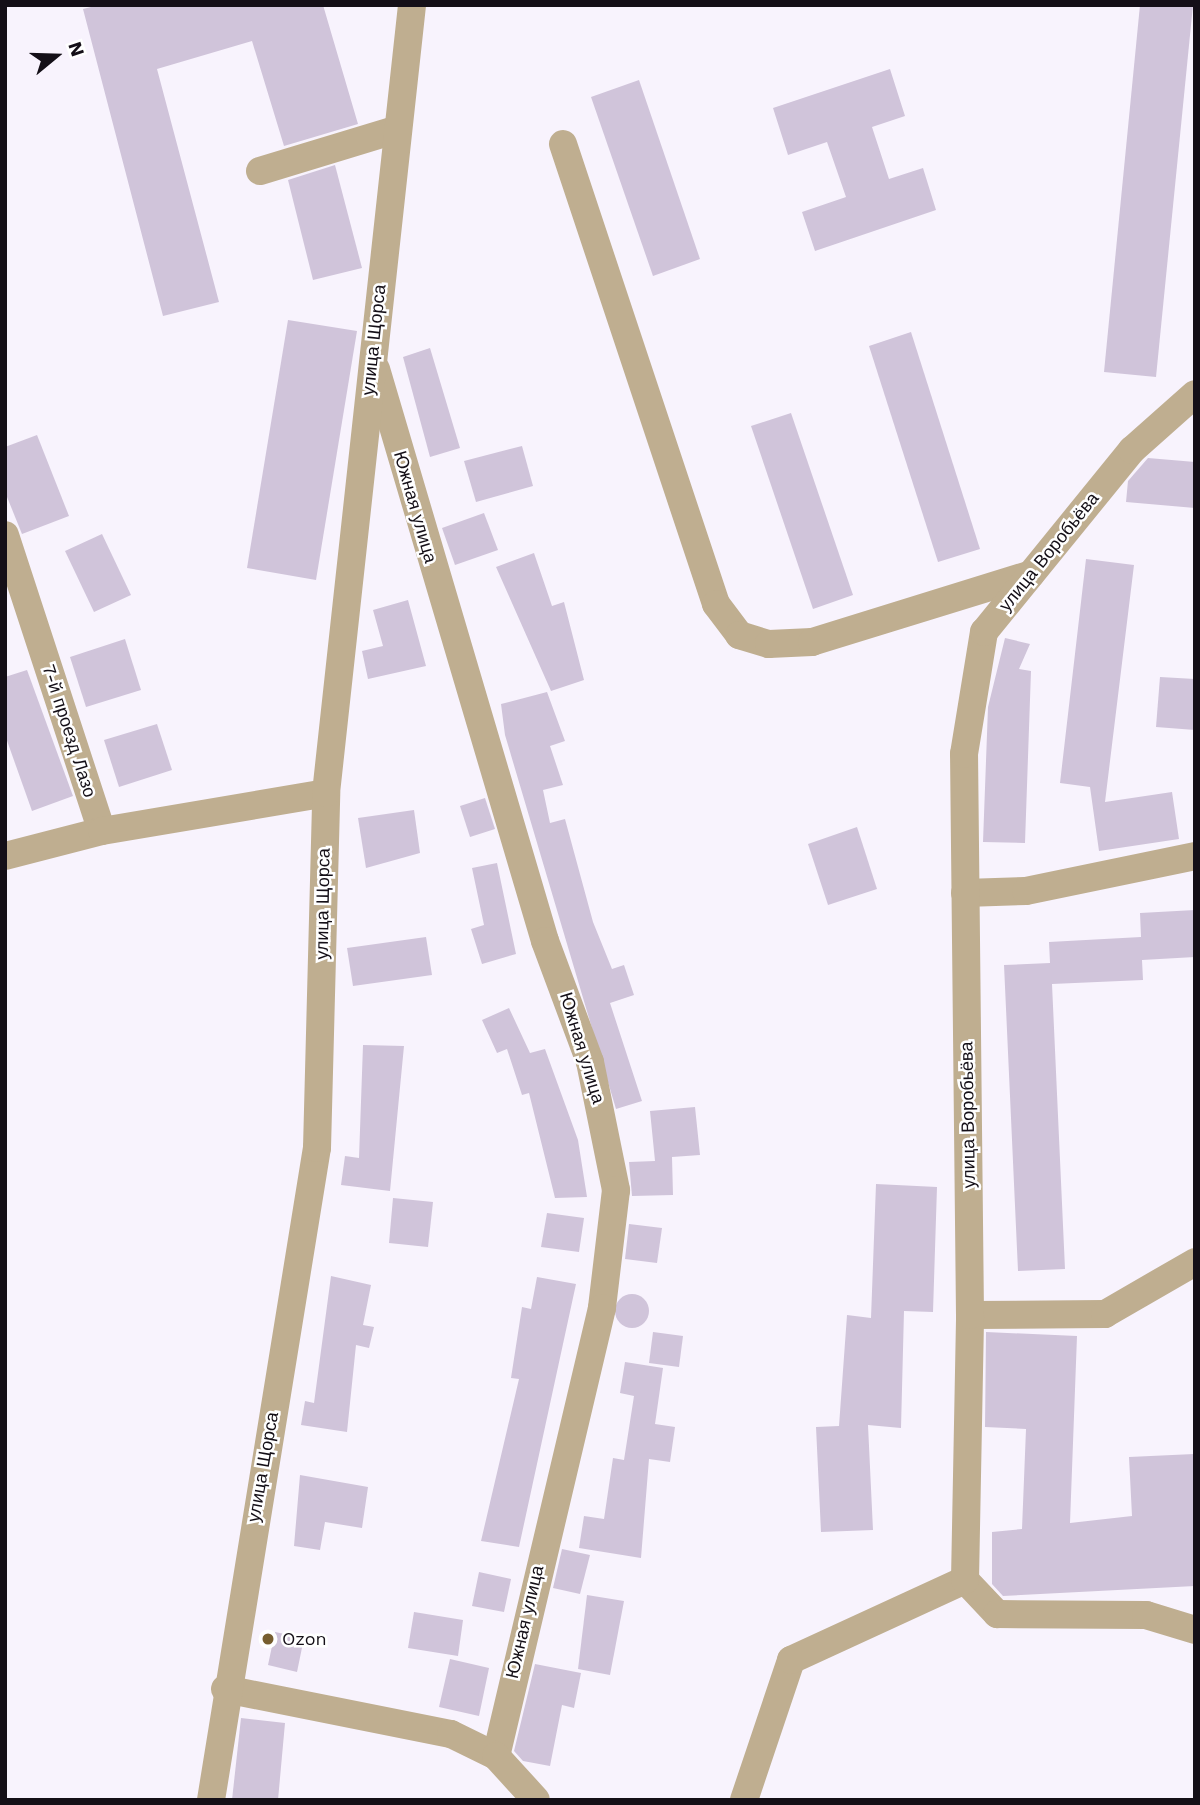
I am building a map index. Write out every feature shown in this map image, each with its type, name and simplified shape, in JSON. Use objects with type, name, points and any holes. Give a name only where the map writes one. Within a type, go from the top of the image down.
[{"type":"street","points":[[388,5],[411,16]]},
{"type":"street","name":"улица Щорса","points":[[211,1800],[225,1689],[317,1148],[326,793],[411,16]]},
{"type":"street","points":[[260,171],[398,129]]},
{"type":"street","points":[[563,144],[716,604],[739,635],[769,644],[811,642],[1031,574]]},
{"type":"street","name":"Южная улица","points":[[372,354],[545,941],[590,1062],[616,1190],[602,1308],[496,1756]]},
{"type":"street","name":"улица Воробьёва","points":[[964,1580],[970,1315],[964,754],[984,632],[1132,450],[1195,394]]},
{"type":"street","name":"7-й проезд Лазо","points":[[5,535],[102,831]]},
{"type":"street","points":[[5,856],[102,831],[326,793]]},
{"type":"street","points":[[965,893],[1026,891],[1195,856]]},
{"type":"street","points":[[970,1315],[1105,1314],[1195,1262]]},
{"type":"street","points":[[744,1800],[791,1660],[964,1580],[997,1614],[1146,1615],[1195,1630]]},
{"type":"street","points":[[225,1689],[452,1734],[496,1756],[536,1800]]},
{"type":"building","points":[[99,5],[323,5],[358,124],[284,146],[252,41],[157,69],[219,302],[163,316],[83,9]]},
{"type":"building","points":[[1140,5],[1193,5],[1156,377],[1104,372]]},
{"type":"building","points":[[890,69],[905,116],[872,127],[889,179],[923,168],[936,210],[815,251],[802,212],[846,197],[827,142],[788,155],[773,108]]},
{"type":"building","points":[[639,80],[700,259],[653,276],[591,97]]},
{"type":"building","points":[[335,165],[362,268],[313,280],[288,180]]},
{"type":"building","points":[[288,320],[357,331],[316,580],[247,568]]},
{"type":"building","points":[[911,332],[980,549],[938,562],[869,346]]},
{"type":"building","points":[[430,348],[460,448],[430,457],[403,357]]},
{"type":"building","points":[[791,413],[853,595],[813,609],[751,426]]},
{"type":"building","points":[[37,435],[69,516],[22,534],[5,492],[5,447]]},
{"type":"building","points":[[522,446],[533,486],[476,502],[464,461]]},
{"type":"building","points":[[1148,458],[1195,462],[1195,508],[1126,502],[1128,481]]},
{"type":"building","points":[[484,513],[498,550],[455,565],[442,528]]},
{"type":"building","points":[[102,534],[131,595],[94,612],[65,551]]},
{"type":"building","points":[[534,553],[552,606],[564,602],[584,680],[551,691],[496,567]]},
{"type":"building","points":[[1086,559],[1134,565],[1105,802],[1172,792],[1179,839],[1099,851],[1090,787],[1060,783]]},
{"type":"building","points":[[408,600],[426,666],[368,679],[362,651],[383,646],[373,610]]},
{"type":"building","points":[[1005,638],[1030,644],[1019,669],[1031,671],[1025,843],[983,842],[988,707]]},
{"type":"building","points":[[125,639],[141,690],[86,707],[70,657]]},
{"type":"building","points":[[27,670],[73,796],[32,811],[5,735],[5,677]]},
{"type":"building","points":[[1160,677],[1195,679],[1195,730],[1156,727]]},
{"type":"building","points":[[547,692],[565,741],[550,746],[563,785],[543,790],[550,823],[565,819],[593,922],[612,969],[624,965],[634,995],[610,1003],[642,1101],[616,1109],[505,735],[501,704]]},
{"type":"building","points":[[157,724],[172,770],[119,787],[104,740]]},
{"type":"building","points":[[485,798],[495,829],[470,837],[460,806]]},
{"type":"building","points":[[414,810],[420,853],[366,868],[358,818]]},
{"type":"building","points":[[857,827],[877,889],[828,905],[808,844]]},
{"type":"building","points":[[497,863],[516,954],[482,964],[471,929],[484,925],[472,868]]},
{"type":"building","points":[[1195,910],[1195,957],[1142,960],[1143,980],[1052,984],[1065,1269],[1018,1271],[1004,965],[1050,963],[1049,942],[1141,937],[1140,913]]},
{"type":"building","points":[[426,937],[432,975],[353,986],[347,948]]},
{"type":"building","points":[[509,1008],[530,1053],[545,1049],[578,1140],[587,1197],[555,1198],[529,1093],[522,1095],[507,1049],[497,1053],[482,1020]]},
{"type":"building","points":[[363,1045],[404,1046],[390,1191],[341,1185],[345,1156],[359,1158]]},
{"type":"building","points":[[695,1107],[700,1155],[672,1157],[673,1195],[632,1196],[629,1162],[655,1161],[650,1111]]},
{"type":"building","points":[[876,1184],[937,1187],[933,1312],[904,1311],[901,1428],[868,1425],[873,1530],[821,1532],[816,1427],[839,1426],[847,1315],[871,1318]]},
{"type":"building","points":[[393,1198],[433,1202],[428,1247],[389,1243]]},
{"type":"building","points":[[547,1213],[584,1218],[579,1252],[541,1247]]},
{"type":"building","points":[[629,1224],[662,1228],[657,1263],[625,1259]]},
{"type":"building","points":[[331,1276],[371,1285],[363,1325],[374,1327],[369,1348],[356,1345],[347,1432],[301,1425],[305,1401],[314,1403]]},
{"type":"building","points":[[537,1277],[576,1284],[519,1547],[481,1541],[519,1379],[511,1378],[522,1307],[531,1309]]},
{"type":"building","points":[[632,1294],[644,1299],[649,1311],[644,1323],[632,1328],[620,1323],[615,1311],[620,1299]]},
{"type":"building","points":[[653,1332],[683,1336],[679,1367],[649,1363]]},
{"type":"building","points":[[986,1332],[1077,1336],[1070,1523],[1132,1516],[1129,1457],[1194,1454],[1195,1586],[1003,1596],[992,1584],[992,1532],[1022,1529],[1026,1429],[985,1427]]},
{"type":"building","points":[[625,1362],[663,1368],[655,1424],[675,1427],[670,1462],[649,1459],[641,1558],[579,1548],[584,1516],[604,1519],[613,1458],[624,1460],[634,1396],[620,1393]]},
{"type":"building","points":[[300,1475],[368,1487],[362,1528],[325,1522],[320,1550],[294,1546]]},
{"type":"building","points":[[562,1549],[590,1555],[580,1594],[553,1588]]},
{"type":"building","points":[[479,1572],[511,1579],[504,1612],[472,1606]]},
{"type":"building","points":[[587,1595],[624,1601],[610,1675],[578,1669]]},
{"type":"building","points":[[414,1612],[463,1620],[458,1656],[408,1648]]},
{"type":"building","points":[[275,1632],[304,1638],[297,1672],[268,1665]]},
{"type":"building","points":[[450,1659],[489,1668],[479,1716],[439,1707]]},
{"type":"building","points":[[535,1664],[581,1673],[574,1708],[562,1705],[550,1766],[523,1761],[514,1751]]},
{"type":"building","points":[[241,1718],[285,1723],[278,1800],[232,1800]]},
{"type":"place","name":"Ozon","points":[[268,1639]]}]
